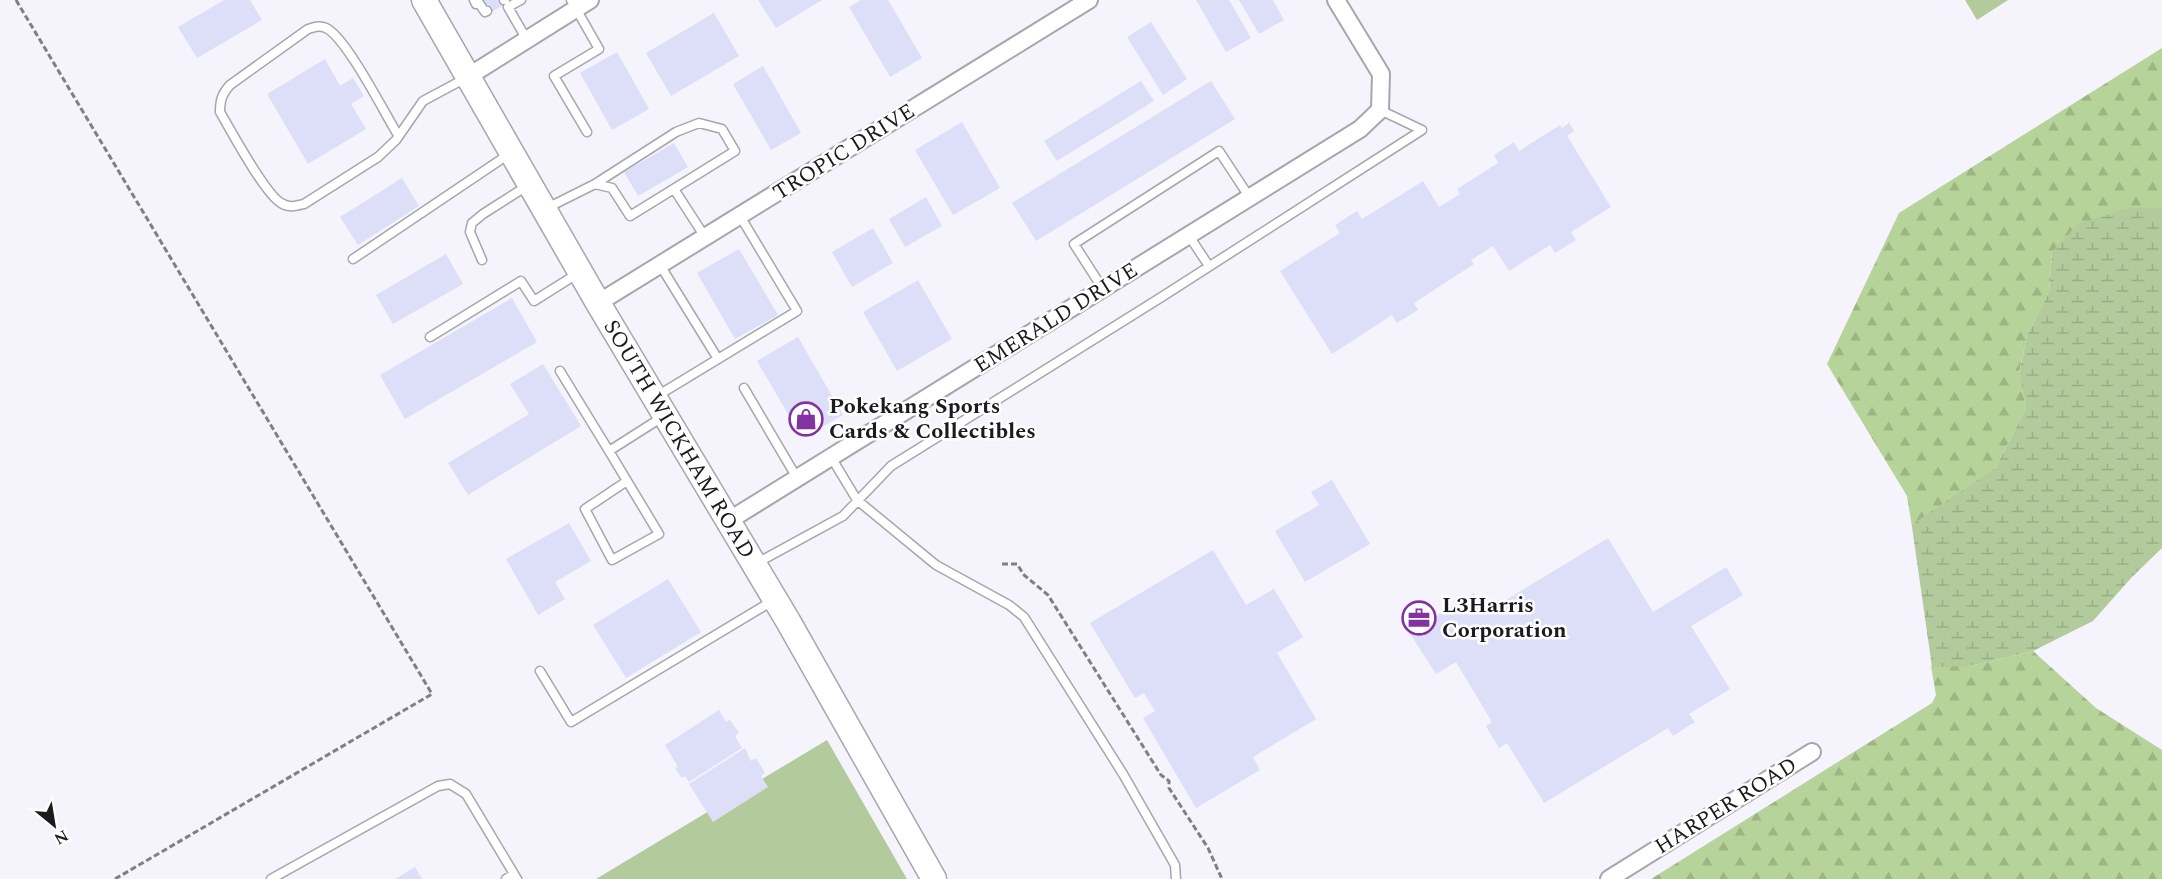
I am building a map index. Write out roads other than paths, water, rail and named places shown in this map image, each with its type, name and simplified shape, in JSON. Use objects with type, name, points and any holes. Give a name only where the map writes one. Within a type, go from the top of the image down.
[{"type":"main road","name":"SOUTH WICKHAM ROAD","points":[[425,0],[598,303],[775,599],[934,879]]},
{"type":"street","name":"TROPIC DRIVE","points":[[598,303],[1089,0]]},
{"type":"street","points":[[1336,0],[1381,74],[1380,110]]},
{"type":"street","points":[[469,76],[527,40],[579,3]]},
{"type":"street","name":"EMERALD DRIVE","points":[[728,521],[1360,129],[1380,110]]},
{"type":"street","name":"HARPER ROAD","points":[[1609,879],[1812,752]]},
{"type":"lane","points":[[478,1],[485,12],[487,11]]},
{"type":"lane","points":[[517,1],[508,7],[527,40]]},
{"type":"lane","points":[[579,3],[600,49],[554,76],[587,132]]},
{"type":"lane","points":[[398,135],[349,53],[335,34],[326,28],[317,26],[308,29],[230,85],[220,103],[220,112],[274,198],[283,205],[293,207],[304,204],[378,157],[398,135],[423,101],[469,76]]},
{"type":"lane","points":[[754,565],[843,516],[891,466],[1422,130],[1380,110]]},
{"type":"lane","points":[[544,209],[596,184],[676,132],[699,123],[722,129],[735,151],[630,216],[612,188],[596,184]]},
{"type":"lane","points":[[1103,289],[1074,244],[1219,151],[1250,198]]},
{"type":"lane","points":[[353,259],[512,152]]},
{"type":"lane","points":[[482,260],[470,232],[472,223],[530,184]]},
{"type":"lane","points":[[674,189],[705,237]]},
{"type":"lane","points":[[609,451],[718,359],[797,311],[740,216]]},
{"type":"lane","points":[[1189,236],[1209,266]]},
{"type":"lane","points":[[660,265],[718,359]]},
{"type":"lane","points":[[430,338],[521,281],[534,301],[580,272]]},
{"type":"lane","points":[[560,370],[659,534],[612,561],[585,509],[627,481]]},
{"type":"lane","points":[[744,388],[797,478]]},
{"type":"lane","points":[[831,457],[857,500],[936,565],[1008,605],[1024,617],[1123,774],[1175,866],[1176,879]]},
{"type":"lane","points":[[540,671],[571,722],[775,599]]},
{"type":"lane","points":[[271,879],[438,786],[450,784],[466,794],[512,877]]},
{"type":"place","name":"Pokekang Sports Cards & Collectibles","points":[[806,419]]},
{"type":"place","name":"L3Harris Corporation","points":[[1419,618]]}]
